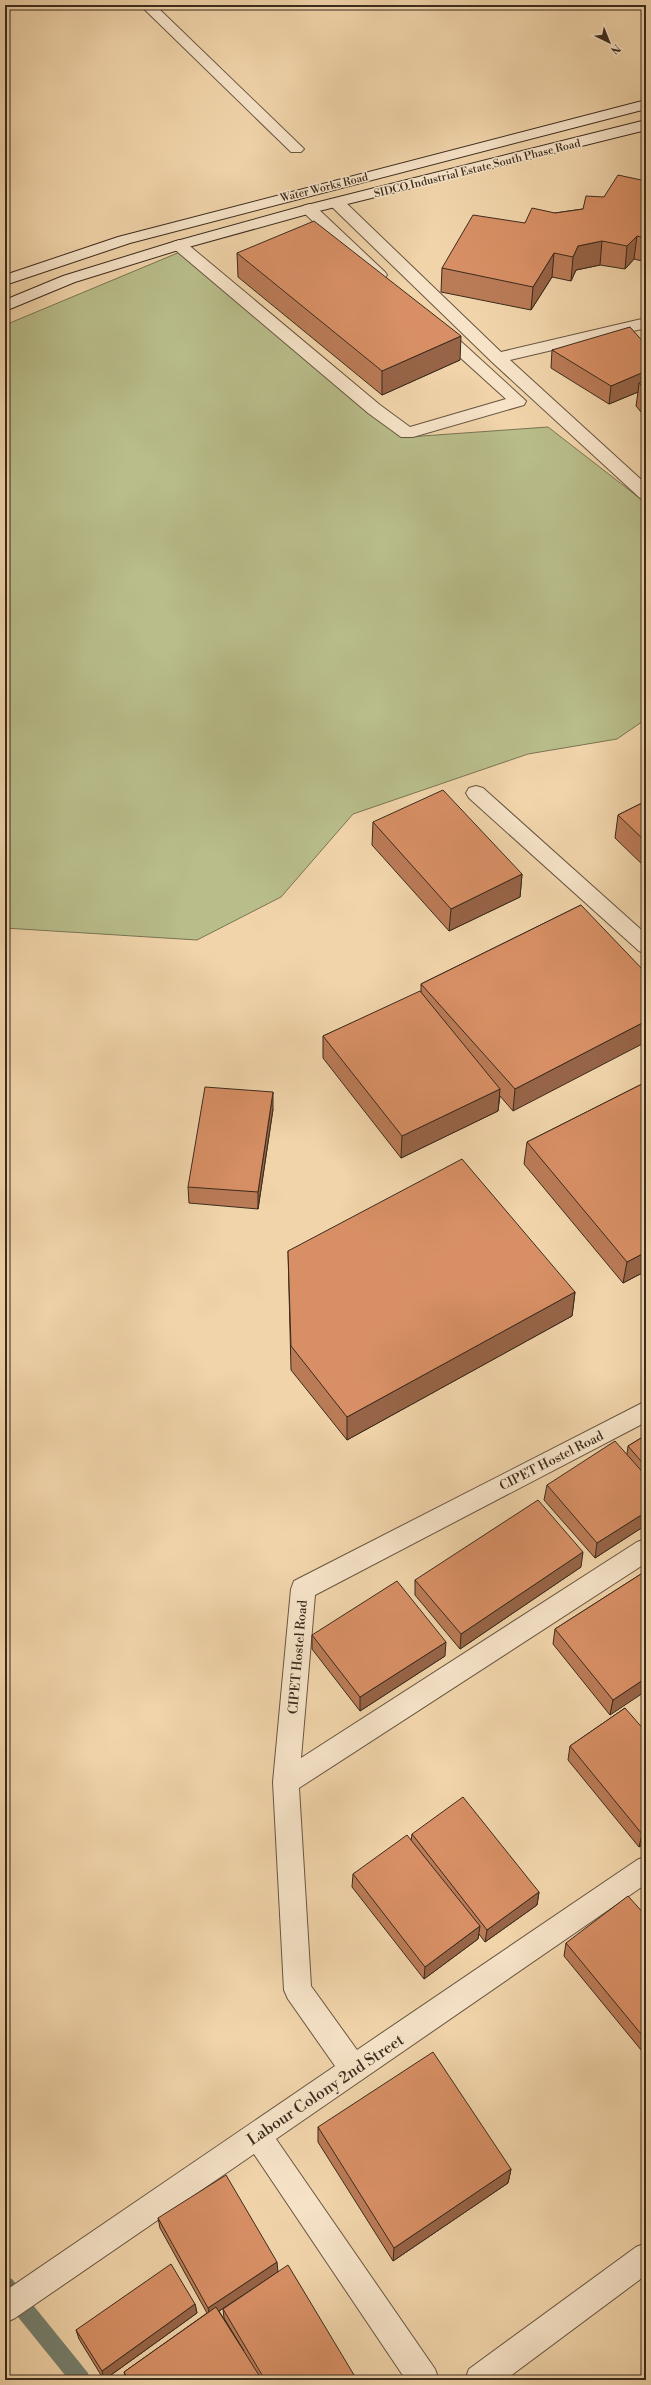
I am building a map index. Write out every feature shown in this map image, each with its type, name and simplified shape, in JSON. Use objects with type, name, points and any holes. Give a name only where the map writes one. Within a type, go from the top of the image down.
[{"type":"street","points":[[147,5],[296,149]]},
{"type":"street","name":"Water Works Road","points":[[5,280],[131,238],[646,104]]},
{"type":"street","name":"SIDCO Industrial Estate South Phase Road","points":[[309,209],[646,125]]},
{"type":"street","points":[[337,203],[498,358],[646,494]]},
{"type":"street","points":[[309,209],[390,285]]},
{"type":"street","name":"Water Works Road","points":[[5,306],[69,279],[179,245],[309,209]]},
{"type":"street","points":[[179,245],[374,409],[407,433],[518,401],[425,317]]},
{"type":"street","points":[[498,358],[646,323]]},
{"type":"street","points":[[476,793],[646,946]]},
{"type":"street","name":"CIPET Hostel Road","points":[[354,2069],[298,1990],[286,1782],[303,1589],[646,1411]]},
{"type":"street","points":[[286,1782],[646,1550]]},
{"type":"street","name":"Labour Colony 2nd Street","points":[[5,2308],[646,1869]]},
{"type":"street","points":[[257,2135],[424,2380]]},
{"type":"street","points":[[480,2380],[646,2257]]},
{"type":"green space","points":[[180,252],[408,437],[548,427],[646,503],[646,719],[617,739],[528,754],[353,814],[281,897],[197,940],[5,928],[5,325]]},
{"type":"building","points":[[618,175],[646,181],[646,238],[637,236],[627,246],[602,241],[578,246],[573,257],[554,253],[533,287],[442,268],[473,215],[525,223],[532,208],[555,213],[583,209],[586,196],[604,197]]},
{"type":"building","points":[[314,221],[461,336],[382,371],[237,253]]},
{"type":"building","points":[[630,327],[646,345],[646,371],[611,386],[552,350]]},
{"type":"building","points":[[646,381],[646,391],[639,383]]},
{"type":"building","points":[[443,790],[522,874],[451,909],[373,822]]},
{"type":"building","points":[[646,801],[646,842],[618,815]]},
{"type":"building","points":[[581,905],[646,973],[646,1021],[515,1089],[421,984]]},
{"type":"building","points":[[420,991],[500,1089],[402,1136],[323,1036]]},
{"type":"building","points":[[646,1082],[646,1252],[627,1262],[527,1142]]},
{"type":"building","points":[[205,1087],[273,1092],[258,1192],[188,1187]]},
{"type":"building","points":[[462,1159],[575,1292],[347,1417],[291,1346],[288,1251]]},
{"type":"building","points":[[646,1435],[646,1467],[628,1446]]},
{"type":"building","points":[[615,1441],[646,1476],[646,1512],[597,1543],[547,1485]]},
{"type":"building","points":[[538,1500],[583,1552],[461,1634],[415,1580]]},
{"type":"building","points":[[641,1574],[646,1580],[646,1678],[613,1700],[555,1629]]},
{"type":"building","points":[[397,1581],[446,1642],[360,1697],[312,1635]]},
{"type":"building","points":[[625,1708],[646,1732],[646,1831],[642,1834],[570,1746]]},
{"type":"building","points":[[463,1797],[539,1892],[487,1930],[412,1834]]},
{"type":"building","points":[[407,1835],[480,1926],[425,1967],[353,1874]]},
{"type":"building","points":[[628,1896],[646,1916],[646,2040],[566,1943]]},
{"type":"building","points":[[433,2052],[511,2169],[394,2248],[318,2127]]},
{"type":"building","points":[[226,2175],[277,2262],[208,2308],[158,2218]]},
{"type":"building","points":[[171,2264],[195,2304],[102,2371],[76,2330]]},
{"type":"building","points":[[288,2265],[357,2380],[265,2380],[223,2309]]},
{"type":"building","points":[[216,2307],[262,2380],[129,2380],[124,2372]]},
{"type":"waterway","points":[[5,2286],[81,2380]]}]
